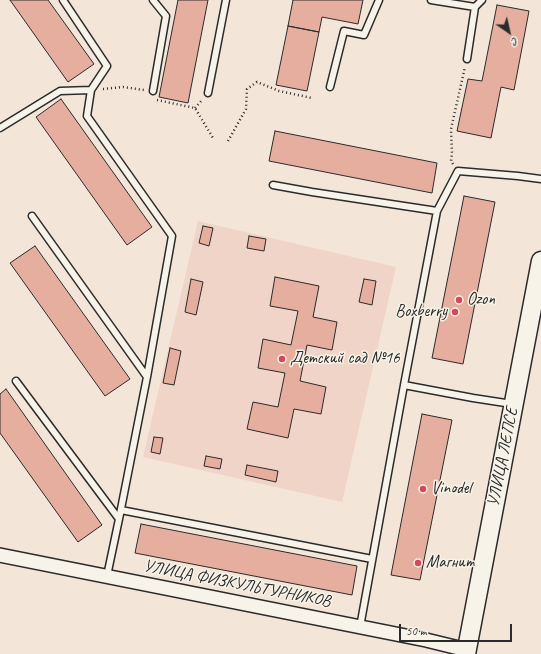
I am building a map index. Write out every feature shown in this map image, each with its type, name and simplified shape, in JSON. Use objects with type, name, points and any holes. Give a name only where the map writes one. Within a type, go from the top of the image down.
[{"type":"main road","name":"УЛИЦА ЛЕПСЕ","points":[[468,652],[513,404],[541,261]]},
{"type":"street","name":"УЛИЦА ФИЗКУЛЬТУРНИКОВ","points":[[0,555],[426,640],[468,652]]},
{"type":"lane","points":[[63,0],[107,66],[91,90],[87,116],[172,236],[147,377],[107,576]]},
{"type":"lane","points":[[153,0],[166,16],[153,91]]},
{"type":"lane","points":[[208,93],[226,0]]},
{"type":"lane","points":[[330,87],[344,31],[364,35],[379,0]]},
{"type":"lane","points":[[431,0],[475,7]]},
{"type":"lane","points":[[466,59],[475,7],[482,0]]},
{"type":"lane","points":[[0,128],[60,91],[91,90]]},
{"type":"lane","points":[[360,627],[436,211],[458,171],[541,179]]},
{"type":"lane","points":[[273,185],[436,211]]},
{"type":"lane","points":[[32,216],[147,377]]},
{"type":"lane","points":[[16,381],[119,519]]},
{"type":"lane","points":[[404,385],[513,404]]},
{"type":"lane","points":[[121,510],[372,559]]},
{"type":"path","points":[[451,161],[451,129],[466,59]]},
{"type":"path","points":[[228,141],[246,109],[247,89],[257,82],[279,91],[312,98]]},
{"type":"path","points":[[110,89],[123,87],[153,91],[154,99],[195,108],[213,138]]},
{"type":"shaded area","points":[[198,221],[396,267],[342,502],[143,457]]},
{"type":"building","points":[[10,0],[48,0],[94,64],[68,82]]},
{"type":"building","points":[[178,0],[208,0],[188,103],[159,97]]},
{"type":"building","points":[[293,0],[363,0],[358,24],[322,17],[319,32],[288,26]]},
{"type":"building","points":[[497,5],[529,11],[514,90],[501,87],[491,138],[457,131],[468,79],[482,81]]},
{"type":"building","points":[[288,26],[319,32],[307,91],[276,85]]},
{"type":"building","points":[[61,99],[152,227],[127,245],[36,117]]},
{"type":"building","points":[[275,131],[437,163],[432,193],[269,161]]},
{"type":"building","points":[[464,196],[495,202],[463,364],[432,358]]},
{"type":"building","points":[[203,226],[213,228],[209,246],[199,243]]},
{"type":"building","points":[[249,236],[266,239],[264,251],[247,248]]},
{"type":"building","points":[[35,246],[130,379],[105,396],[10,263]]},
{"type":"building","name":"Детский сад №16","points":[[275,277],[319,286],[313,317],[337,322],[332,350],[307,345],[300,381],[326,387],[321,414],[294,409],[288,438],[247,429],[253,402],[278,407],[285,373],[258,368],[263,339],[291,345],[298,311],[270,306]]},
{"type":"building","points":[[191,279],[203,282],[196,315],[185,312]]},
{"type":"building","points":[[364,279],[376,281],[372,305],[359,302]]},
{"type":"building","points":[[170,348],[181,351],[174,385],[163,383]]},
{"type":"building","points":[[6,389],[102,525],[78,542],[0,433],[0,394]]},
{"type":"building","points":[[422,414],[452,420],[420,580],[391,575]]},
{"type":"building","points":[[154,437],[163,438],[160,454],[151,452]]},
{"type":"building","points":[[206,456],[222,459],[220,469],[204,466]]},
{"type":"building","points":[[247,465],[278,471],[276,482],[245,475]]},
{"type":"building","points":[[141,524],[357,566],[352,595],[135,553]]},
{"type":"place","name":"Ozon","points":[[459,300]]},
{"type":"place","name":"Boxberry","points":[[455,312]]},
{"type":"place","name":"Детский сад №16","points":[[282,359]]},
{"type":"place","name":"Vinodel","points":[[423,489]]},
{"type":"place","name":"Магнит","points":[[418,563]]}]
